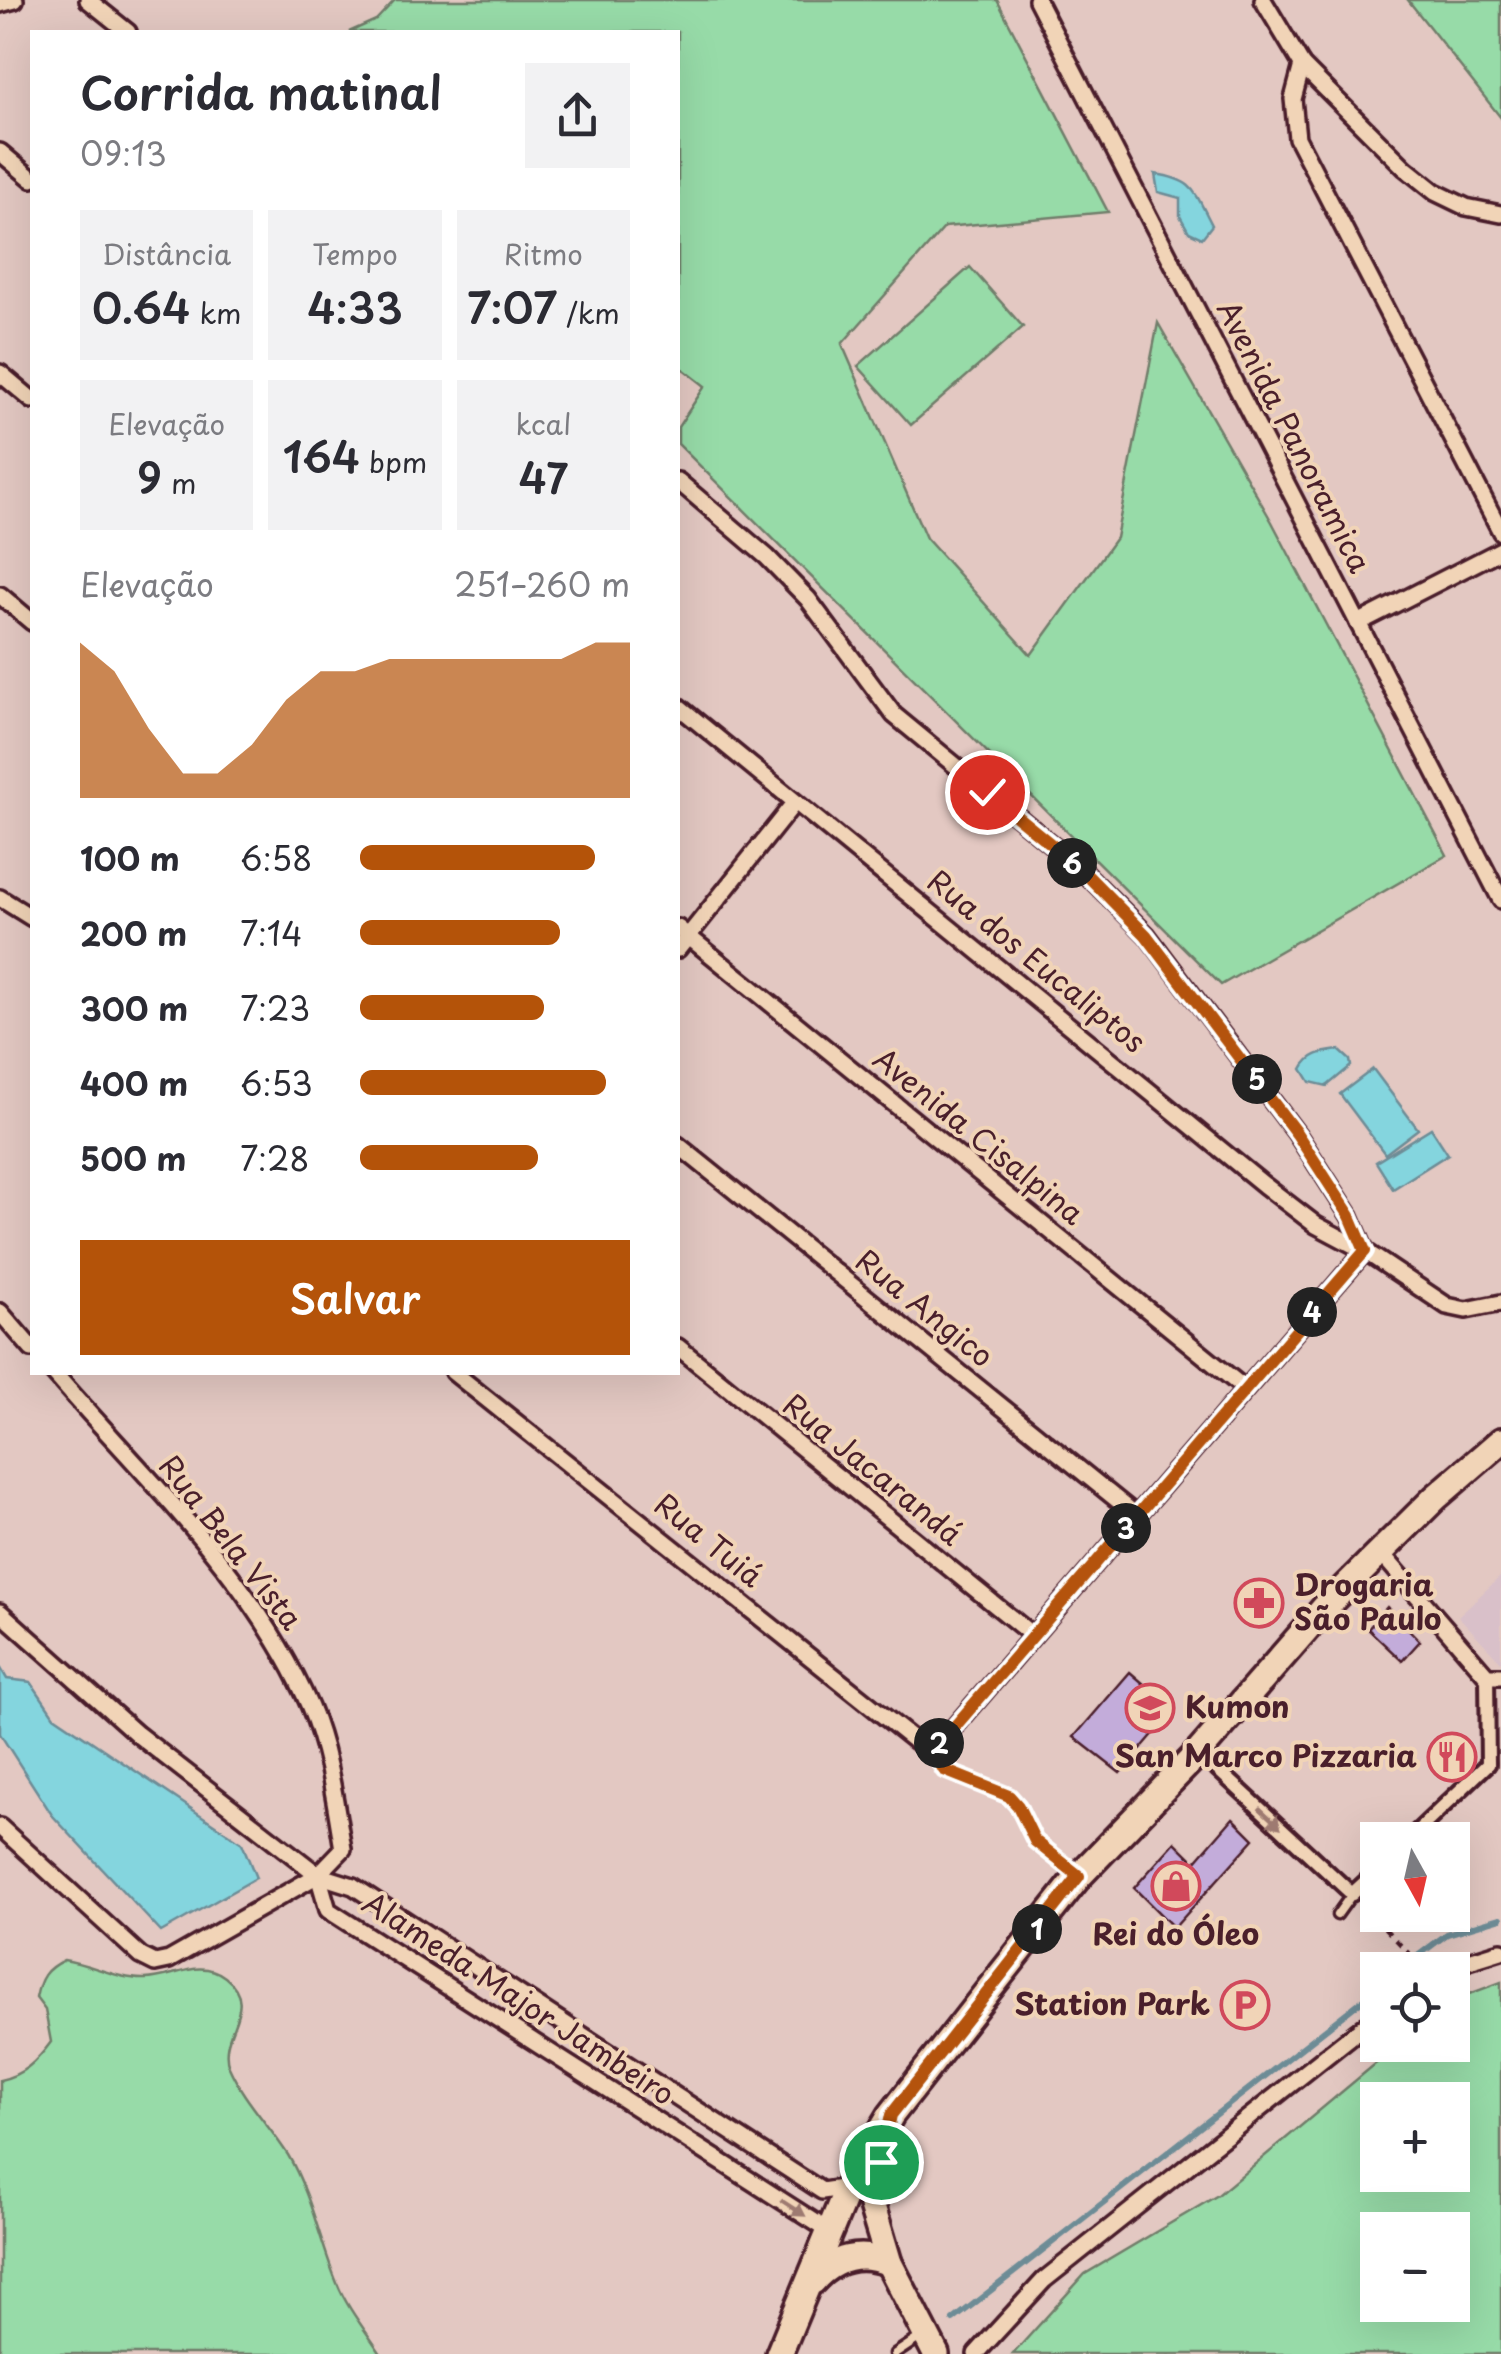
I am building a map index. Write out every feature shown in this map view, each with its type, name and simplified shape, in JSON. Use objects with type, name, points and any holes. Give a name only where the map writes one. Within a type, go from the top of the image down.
[{"type":"main road","points":[[779,2354],[848,2187],[891,2115],[1079,1876],[1199,1752],[1328,1605],[1435,1498],[1501,1441]]},
{"type":"main road","points":[[891,2115],[872,2206],[889,2263],[931,2344]]},
{"type":"main road","points":[[848,2187],[872,2206]]},
{"type":"main road","points":[[807,2293],[821,2272],[842,2260],[866,2256],[889,2263]]},
{"type":"street","points":[[0,4],[15,0]]},
{"type":"street","points":[[88,0],[126,30]]},
{"type":"street","name":"Avenida Panoramica","points":[[1037,0],[1501,900]]},
{"type":"street","points":[[1263,0],[1302,65],[1404,168],[1435,192],[1466,206],[1501,214]]},
{"type":"street","points":[[1302,65],[1292,99],[1296,138],[1501,532]]},
{"type":"street","points":[[0,152],[30,177]]},
{"type":"street","points":[[0,373],[30,398]]},
{"type":"street","points":[[680,484],[767,557],[808,598],[894,715],[1080,868],[1146,935],[1297,1134],[1350,1216],[1365,1251],[1448,1306],[1466,1310],[1501,1303]]},
{"type":"street","points":[[1358,622],[1501,550]]},
{"type":"street","points":[[0,596],[30,620]]},
{"type":"street","name":"Rua dos Eucaliptos","points":[[680,708],[1264,1185],[1316,1225],[1365,1251]]},
{"type":"street","points":[[681,938],[795,802]]},
{"type":"street","points":[[0,898],[30,917]]},
{"type":"street","name":"Avenida Cisalpina","points":[[681,938],[1245,1389]]},
{"type":"street","name":"Rua Angico","points":[[680,1147],[1136,1515]]},
{"type":"street","points":[[930,1745],[944,1739],[1365,1251]]},
{"type":"street","points":[[0,1312],[30,1347]]},
{"type":"street","name":"Rua Jacarandá","points":[[680,1349],[1032,1635]]},
{"type":"street","name":"Rua Bela Vista","points":[[56,1375],[204,1546],[285,1657],[310,1708],[326,1754],[343,1850],[318,1875]]},
{"type":"street","name":"Rua Tuiá","points":[[457,1375],[915,1741],[930,1745]]},
{"type":"street","points":[[1381,1552],[1494,1676],[1494,1764],[1428,1822]]},
{"type":"street","points":[[0,1612],[137,1734],[318,1875],[170,1960],[155,1962],[141,1956],[0,1827]]},
{"type":"street","points":[[1199,1752],[1352,1894],[1360,1887]]},
{"type":"street","name":"Alameda Major Jambeiro","points":[[318,1875],[353,1886],[822,2191],[848,2187]]},
{"type":"street","name":"Alameda Major Jambeiro","points":[[318,1875],[328,1910],[828,2231]]},
{"type":"street","points":[[1470,1961],[1501,1951]]},
{"type":"street","points":[[976,2354],[1044,2280],[1360,2028]]},
{"type":"street","points":[[707,2153],[724,2128]]},
{"type":"lane","points":[[930,1745],[944,1770],[1009,1796],[1035,1841],[1079,1876]]},
{"type":"lane","points":[[1338,1915],[1352,1894]]},
{"type":"lane","points":[[895,2354],[931,2344]]},
{"type":"path","points":[[1352,1894],[1408,1952]]},
{"type":"shaded area","points":[[1501,1576],[1501,1662],[1458,1616]]},
{"type":"green space","points":[[395,0],[997,0],[1108,212],[945,227],[842,344],[926,538],[1031,655],[1116,538],[1158,323],[1272,522],[1447,855],[1221,985],[680,446],[680,424],[705,386],[680,367],[680,30],[354,30],[376,20]]},
{"type":"green space","points":[[1408,0],[1501,0],[1501,118]]},
{"type":"green space","points":[[970,267],[1023,327],[911,425],[858,366]]},
{"type":"green space","points":[[64,1960],[135,1979],[206,1969],[225,1977],[235,1988],[239,2009],[228,2043],[229,2067],[296,2170],[341,2292],[381,2354],[0,2354],[0,2080],[29,2066],[51,2042],[45,2010],[36,1998],[44,1975]]},
{"type":"green space","points":[[1501,1982],[1501,2354],[1013,2354],[1085,2274],[1218,2195],[1378,2062],[1470,2062],[1470,1994]]},
{"type":"water","points":[[1155,174],[1178,180],[1192,189],[1212,225],[1202,238],[1189,232],[1180,216],[1180,198],[1158,192]]},
{"type":"water","points":[[1339,1050],[1351,1066],[1327,1086],[1310,1082],[1302,1069],[1309,1060]]},
{"type":"water","points":[[1373,1069],[1418,1129],[1385,1154],[1340,1094]]},
{"type":"water","points":[[1431,1128],[1448,1154],[1393,1189],[1376,1162]]},
{"type":"water","points":[[0,1667],[7,1679],[31,1682],[54,1716],[242,1843],[256,1878],[161,1932],[52,1815],[0,1734]]},
{"type":"building","points":[[1387,1607],[1420,1641],[1402,1661],[1368,1629]]},
{"type":"building","points":[[1130,1672],[1174,1710],[1120,1773],[1074,1737]]},
{"type":"building","name":"Rei do Óleo","points":[[1233,1818],[1254,1839],[1174,1928],[1134,1888],[1175,1842],[1195,1862]]},
{"type":"waterway","points":[[1423,1952],[1447,1934],[1501,1918]]},
{"type":"waterway","points":[[953,2320],[1360,2002]]},
{"type":"place","name":"Drogaria São Paulo","points":[[1259,1603]]},
{"type":"place","name":"Kumon","points":[[1150,1708]]},
{"type":"place","name":"San Marco Pizzaria","points":[[1452,1757]]},
{"type":"place","name":"Rei do Óleo","points":[[1176,1886]]},
{"type":"place","name":"Station Park","points":[[1245,2005]]},
{"type":"route","points":[[881,2162],[891,2115],[1079,1876],[1035,1841],[1009,1796],[944,1770],[930,1745],[944,1739],[1365,1251],[1350,1216],[1297,1134],[1212,1017],[1146,935],[1080,868],[987,792]]}]
